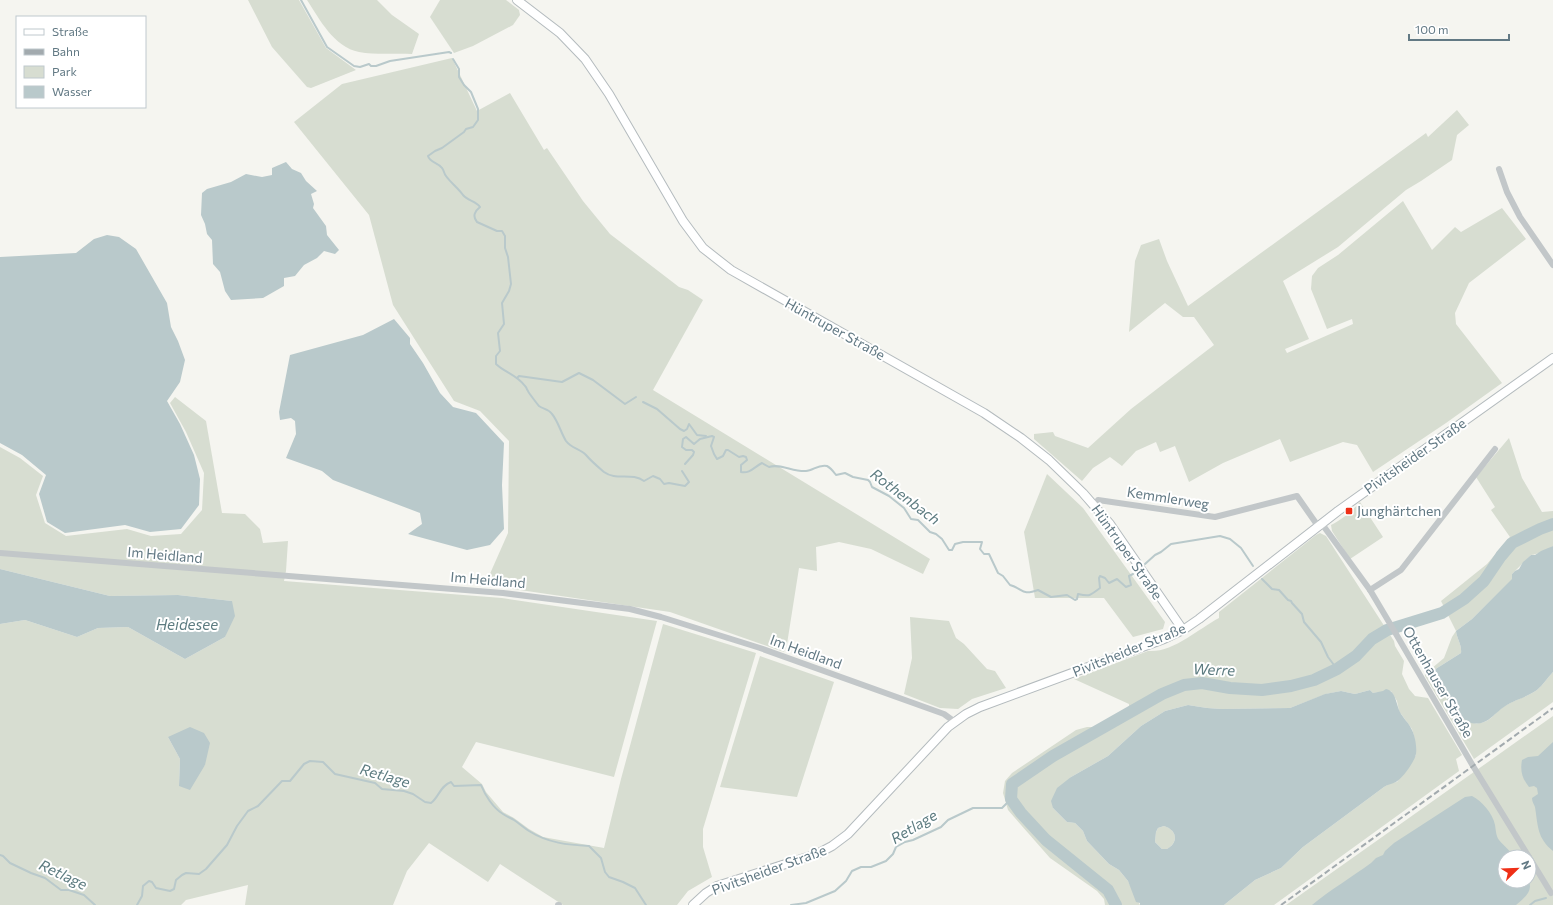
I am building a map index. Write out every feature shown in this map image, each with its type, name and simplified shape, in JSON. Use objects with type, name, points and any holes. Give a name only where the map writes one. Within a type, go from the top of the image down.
[{"type":"main road","name":"Hüntruper Straße","points":[[517,0],[560,33],[585,59],[609,94],[670,199],[703,248],[731,270],[999,422],[1049,460],[1072,481],[1110,524],[1183,630]]},
{"type":"main road","name":"Pivitsheider Straße","points":[[693,905],[706,893],[717,886],[817,854],[846,837],[955,722],[966,714],[980,707],[1164,639],[1183,630],[1366,490],[1553,358]]},
{"type":"street","points":[[1499,168],[1507,192],[1520,217],[1553,265]]},
{"type":"street","points":[[1370,590],[1401,570],[1495,449]]},
{"type":"street","name":"Kemmlerweg","points":[[1094,505],[1098,500],[1215,517],[1297,496],[1320,525]]},
{"type":"street","name":"Ottenhauser Straße","points":[[1320,525],[1370,590],[1524,849]]},
{"type":"street","name":"Im Heidland","points":[[0,554],[503,593],[630,609],[661,616],[760,648],[944,714],[955,722]]},
{"type":"street","name":"Ottenhauser Straße","points":[[1537,870],[1551,893]]},
{"type":"green space","points":[[248,0],[299,0],[326,48],[356,70],[311,88],[307,87],[272,47]]},
{"type":"green space","points":[[307,0],[377,0],[392,15],[419,34],[412,54],[359,52],[342,45],[328,32]]},
{"type":"green space","points":[[440,0],[506,0],[519,10],[520,15],[513,25],[473,46],[454,53],[430,17]]},
{"type":"green space","points":[[452,58],[477,111],[510,93],[544,150],[547,148],[583,201],[610,234],[679,287],[688,290],[703,300],[653,390],[930,559],[923,574],[871,549],[839,542],[816,547],[817,571],[799,568],[787,644],[784,652],[670,612],[485,585],[508,533],[509,441],[480,411],[454,401],[393,305],[369,215],[294,122],[342,84]]},
{"type":"green space","points":[[1457,110],[1469,125],[1457,135],[1452,160],[1406,190],[1338,247],[1283,281],[1309,339],[1285,349],[1287,353],[1353,324],[1352,319],[1327,329],[1311,289],[1312,276],[1318,268],[1338,255],[1403,201],[1432,250],[1455,227],[1461,232],[1502,208],[1526,239],[1469,283],[1455,313],[1456,324],[1502,383],[1373,472],[1357,445],[1343,442],[1290,462],[1280,439],[1223,463],[1189,482],[1175,446],[1160,452],[1156,442],[1136,451],[1122,466],[1110,457],[1093,468],[1082,481],[1034,439],[1034,434],[1053,432],[1055,436],[1088,448],[1131,409],[1214,345],[1194,317],[1183,317],[1165,303],[1129,332],[1135,261],[1141,245],[1159,239],[1167,261],[1188,306],[1426,133],[1428,137]]},
{"type":"green space","points":[[175,397],[206,421],[222,513],[245,514],[260,529],[263,543],[288,541],[284,581],[502,598],[657,621],[614,777],[476,742],[462,767],[482,784],[486,792],[503,812],[543,837],[604,848],[663,624],[756,653],[703,829],[703,847],[712,877],[688,891],[677,905],[563,905],[500,864],[488,882],[429,843],[407,871],[393,905],[245,905],[248,885],[186,900],[181,905],[0,905],[0,624],[25,620],[77,637],[98,628],[128,627],[185,659],[225,637],[232,601],[178,595],[110,596],[0,569],[0,447],[20,458],[43,476],[36,495],[45,523],[66,536],[127,529],[151,536],[181,534],[202,510],[204,473],[186,432],[170,403]],"holes":[[[168,737],[205,765],[179,786],[180,759]]]},
{"type":"green space","points":[[1509,438],[1522,478],[1542,512],[1553,511],[1553,546],[1531,555],[1512,574],[1513,579],[1472,619],[1456,631],[1441,601],[1487,564],[1510,537],[1491,510],[1495,507],[1476,477]]},
{"type":"green space","points":[[1047,474],[1083,508],[1165,622],[1163,629],[1133,637],[1104,598],[1035,598],[1024,532]]},
{"type":"green space","points":[[1360,502],[1383,537],[1350,559],[1332,531],[1331,525],[1347,515]]},
{"type":"green space","points":[[1320,533],[1326,536],[1394,641],[1395,646],[1404,661],[1402,674],[1409,689],[1415,696],[1428,698],[1462,755],[1456,759],[1459,771],[1274,905],[1224,905],[1255,880],[1281,868],[1303,847],[1384,787],[1390,783],[1397,782],[1416,755],[1412,729],[1399,711],[1397,701],[1391,691],[1373,693],[1370,690],[1355,694],[1341,691],[1326,694],[1290,708],[1222,709],[1188,705],[1165,711],[1141,726],[1108,756],[1071,777],[1053,808],[1067,822],[1075,823],[1083,831],[1087,841],[1109,864],[1119,870],[1128,881],[1140,905],[1105,905],[1104,899],[1097,891],[1050,858],[1008,810],[1003,793],[1005,781],[1012,773],[1076,730],[1087,727],[1096,727],[1129,707],[1129,704],[1074,679],[1148,651],[1157,651],[1167,648],[1185,639],[1219,618],[1219,612]]},
{"type":"green space","points":[[910,617],[949,621],[956,638],[964,644],[987,669],[995,671],[1006,688],[972,699],[958,709],[940,708],[904,694],[912,658]]},
{"type":"green space","points":[[1456,631],[1461,647],[1461,653],[1434,670],[1434,679],[1464,719],[1469,722],[1481,723],[1487,721],[1503,707],[1537,690],[1553,672],[1553,702],[1474,759],[1425,676],[1425,674],[1444,658],[1452,637]]},
{"type":"green space","points":[[760,656],[834,682],[797,797],[720,787]]},
{"type":"green space","points":[[1553,716],[1553,905],[1286,905]]},
{"type":"green space","points":[[1164,826],[1172,830],[1175,836],[1175,840],[1167,849],[1162,849],[1155,842],[1158,828]]},
{"type":"water","points":[[286,162],[292,169],[301,173],[306,181],[317,191],[311,194],[314,204],[313,208],[326,226],[327,235],[339,250],[335,254],[324,251],[317,258],[304,265],[295,276],[284,278],[284,286],[263,298],[231,300],[225,291],[220,272],[213,264],[212,240],[207,234],[201,215],[202,193],[207,189],[231,182],[246,174],[262,177],[272,175],[272,168]]},
{"type":"water","points":[[107,235],[119,237],[136,249],[167,303],[171,327],[185,360],[180,382],[167,401],[180,424],[194,455],[200,479],[199,505],[181,529],[150,532],[125,525],[65,533],[47,522],[39,494],[46,475],[22,455],[0,443],[0,257],[76,253],[94,239]]},
{"type":"water","points":[[394,319],[410,338],[410,344],[440,393],[453,407],[476,413],[504,443],[502,485],[504,529],[490,545],[467,550],[408,534],[422,524],[420,513],[333,480],[322,471],[286,458],[296,434],[295,421],[291,418],[280,420],[279,412],[290,355],[363,335]]},
{"type":"water","points":[[1553,546],[1553,672],[1537,690],[1505,706],[1486,721],[1482,723],[1469,722],[1454,709],[1432,674],[1434,670],[1461,653],[1461,647],[1456,631],[1472,619],[1512,579],[1512,574],[1519,569],[1523,562],[1531,555],[1535,555]]},
{"type":"water","name":"Heidesee","points":[[0,569],[110,596],[178,595],[232,601],[235,616],[225,637],[185,659],[128,627],[98,628],[77,637],[25,620],[0,624]]},
{"type":"water","points":[[1386,689],[1392,692],[1400,712],[1411,727],[1414,735],[1416,754],[1408,770],[1399,780],[1384,787],[1303,847],[1281,868],[1255,880],[1224,905],[1140,905],[1140,903],[1136,902],[1128,881],[1119,870],[1109,864],[1087,841],[1083,831],[1075,823],[1067,822],[1053,808],[1051,801],[1057,788],[1071,777],[1108,756],[1141,726],[1165,711],[1188,705],[1222,709],[1290,708],[1325,694],[1341,691],[1355,694],[1370,690],[1373,693]],"holes":[[[1164,826],[1174,833],[1175,840],[1167,849],[1162,849],[1155,842],[1156,832],[1158,828]]]},
{"type":"water","points":[[190,727],[204,733],[210,743],[205,765],[190,790],[179,786],[180,759],[168,737]]},
{"type":"water","points":[[1553,742],[1553,851],[1544,841],[1539,831],[1532,798],[1538,794],[1537,788],[1534,786],[1529,787],[1523,777],[1521,768],[1522,760],[1528,757],[1538,756]]},
{"type":"water","points":[[1472,796],[1480,801],[1486,808],[1494,821],[1498,838],[1508,849],[1497,849],[1497,889],[1530,889],[1525,897],[1516,905],[1312,905],[1376,858],[1383,855],[1385,851],[1394,843],[1465,797]]},
{"type":"waterway","name":"Rothenbach","points":[[301,0],[327,47],[354,66],[360,67],[369,64],[371,66],[376,66],[390,61],[449,52],[451,53]]},
{"type":"waterway","name":"Rothenbach","points":[[453,59],[459,69],[459,77],[471,92],[478,109],[478,120],[473,127],[466,129],[442,148],[428,156],[430,160],[443,169],[448,179],[465,197],[480,207],[475,214],[477,222],[497,231],[502,231],[505,236],[505,248],[508,257],[511,284],[502,303],[504,324],[498,333],[500,351],[496,356],[496,364],[522,382],[539,406],[552,414],[568,443],[584,453],[594,464],[609,475],[634,477],[644,481],[653,476],[660,479],[664,484],[669,483],[685,486],[689,482],[682,471]]},
{"type":"waterway","points":[[517,378],[519,376],[562,382],[579,373],[593,380],[625,404],[636,397]]},
{"type":"waterway","points":[[643,402],[657,409],[680,429],[684,431],[687,429],[689,424],[697,435],[706,436]]},
{"type":"waterway","name":"Rothenbach","points":[[685,464],[694,452],[692,450],[686,450],[682,447],[683,439],[686,437],[694,444],[700,439],[712,436],[714,437],[711,446],[717,459],[723,456],[726,450],[739,457],[746,457],[747,460],[741,465],[741,472],[747,472],[762,463],[769,467],[778,466],[801,471],[809,471],[818,467],[827,466],[836,475],[845,473],[853,477],[868,480],[872,487],[889,496],[904,508],[911,519],[918,520],[930,532],[936,534],[942,539],[949,550],[952,550],[955,544],[963,542],[982,542],[980,549],[984,554],[989,554],[998,573],[1003,576],[1010,585],[1025,592],[1038,590],[1051,597],[1067,595],[1075,600],[1077,599],[1078,594],[1090,595],[1100,588],[1100,576],[1105,578],[1109,583],[1117,579],[1126,587],[1131,585],[1129,576],[1133,574]]},
{"type":"waterway","name":"Werre","points":[[1116,905],[1108,890],[1046,840],[1021,813],[1011,799],[1012,784],[1053,756],[1162,694],[1184,685],[1202,683],[1230,688],[1262,690],[1291,686],[1314,680],[1337,669],[1356,656],[1372,639],[1387,630],[1442,613],[1464,599],[1484,581],[1512,543],[1553,524]]},
{"type":"waterway","name":"Rothenbach","points":[[1145,564],[1171,544],[1220,536],[1230,539],[1241,548],[1253,566]]},
{"type":"waterway","name":"Rothenbach","points":[[1262,579],[1272,589],[1279,590],[1302,614],[1304,622],[1321,642],[1328,657],[1337,669]]},
{"type":"waterway","name":"Retlage","points":[[137,905],[142,896],[143,886],[149,881],[152,882],[156,888],[170,891],[174,889],[176,880],[182,875],[186,873],[199,874],[206,869],[227,845],[237,826],[248,811],[258,806],[282,781],[290,781],[304,764],[310,761],[323,762],[335,774],[375,783],[382,789],[404,791],[413,794],[425,802],[431,803],[444,786],[451,782],[454,786],[481,785],[487,797],[499,811],[536,835],[558,843],[589,846],[601,858],[605,872],[609,877],[635,888],[646,905]]},
{"type":"waterway","name":"Retlage","points":[[791,905],[806,903],[835,891],[846,881],[852,871],[861,867],[871,867],[886,861],[893,854],[896,847],[941,827],[948,820],[973,808],[1002,808],[1011,799]]},
{"type":"waterway","name":"Retlage","points":[[0,855],[10,863],[45,878],[61,890],[69,890],[84,895],[95,905]]},
{"type":"waterway","points":[[1530,905],[1535,901],[1546,898]]},
{"type":"railway","points":[[1281,905],[1553,708]]},
{"type":"place","name":"Junghärtchen","points":[[1349,511]]}]
